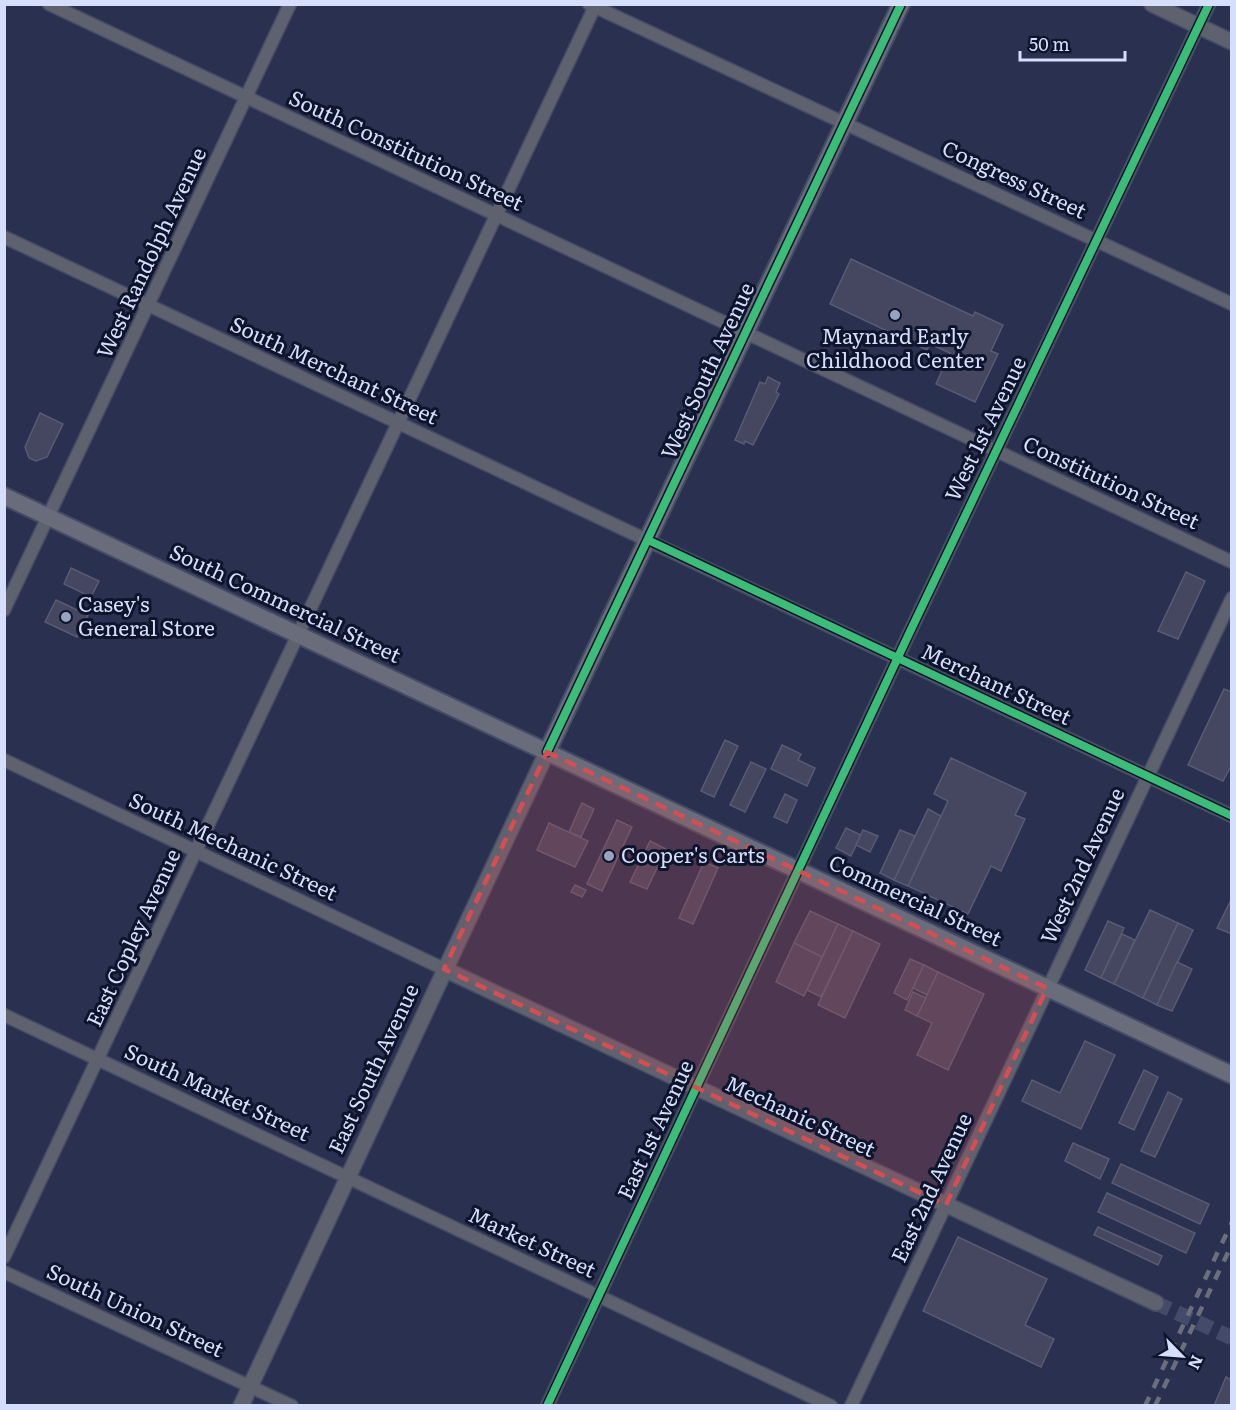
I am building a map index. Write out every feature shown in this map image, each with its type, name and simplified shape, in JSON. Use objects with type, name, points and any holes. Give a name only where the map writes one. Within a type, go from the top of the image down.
[{"type":"main road","name":"West South Avenue","points":[[547,752],[901,4]]},
{"type":"main road","name":"South Commercial Street","points":[[4,496],[547,752]]},
{"type":"main road","name":"Commercial Street","points":[[547,752],[1232,1075]]},
{"type":"street","name":"South Constitution Street","points":[[49,4],[747,332]]},
{"type":"street","name":"West Randolph Avenue","points":[[4,610],[290,4]]},
{"type":"street","points":[[1152,4],[1232,42]]},
{"type":"street","name":"West 1st Avenue","points":[[798,870],[1209,4]]},
{"type":"street","name":"Congress Street","points":[[593,5],[1232,304]]},
{"type":"street","name":"East Copley Avenue","points":[[4,1257],[496,216],[593,5]]},
{"type":"street","name":"South Merchant Street","points":[[4,237],[648,540]]},
{"type":"street","name":"Constitution Street","points":[[747,332],[1232,562]]},
{"type":"street","name":"Merchant Street","points":[[648,540],[1232,816]]},
{"type":"street","name":"West 2nd Avenue","points":[[1047,988],[1232,597]]},
{"type":"street","name":"East South Avenue","points":[[240,1406],[547,752]]},
{"type":"street","name":"South Mechanic Street","points":[[4,760],[444,969]]},
{"type":"street","name":"East 1st Avenue","points":[[547,1406],[798,870]]},
{"type":"street","name":"Mechanic Street","points":[[444,969],[1156,1303]]},
{"type":"street","name":"East 2nd Avenue","points":[[851,1406],[1047,988]]},
{"type":"street","name":"South Market Street","points":[[4,1015],[347,1176]]},
{"type":"street","name":"Market Street","points":[[347,1176],[831,1406]]},
{"type":"street","name":"South Union Street","points":[[4,1272],[292,1406]]},
{"type":"highlighted area","points":[[547,752],[1047,988],[946,1205],[444,969]]},
{"type":"building","points":[[851,259],[973,316],[975,312],[1003,325],[991,351],[998,354],[975,402],[936,384],[950,353],[930,344],[927,350],[830,304]]},
{"type":"building","points":[[768,377],[780,383],[776,392],[779,394],[753,445],[745,441],[744,444],[735,440],[760,382],[765,384]]},
{"type":"building","points":[[40,413],[63,424],[47,457],[36,461],[29,458],[25,447]]},
{"type":"building","points":[[71,568],[99,581],[91,597],[64,584]]},
{"type":"building","points":[[1186,572],[1205,581],[1178,639],[1158,631]]},
{"type":"building","points":[[56,600],[88,615],[77,637],[45,622]]},
{"type":"building","points":[[1224,689],[1232,692],[1232,764],[1223,781],[1188,765]]},
{"type":"building","points":[[725,740],[738,746],[714,797],[701,791]]},
{"type":"building","points":[[782,745],[801,754],[798,760],[815,768],[807,786],[771,769]]},
{"type":"building","points":[[951,758],[1026,793],[1015,815],[1025,819],[1001,871],[991,866],[968,914],[908,886],[948,801],[934,794]]},
{"type":"building","points":[[751,762],[766,769],[745,812],[730,805]]},
{"type":"building","points":[[785,794],[797,800],[787,823],[774,817]]},
{"type":"building","points":[[582,803],[594,809],[581,837],[569,832]]},
{"type":"building","points":[[928,809],[941,816],[908,886],[894,880]]},
{"type":"building","name":"Cooper's Carts","points":[[617,820],[632,827],[602,891],[587,884]]},
{"type":"building","points":[[549,823],[588,841],[575,867],[537,850]]},
{"type":"building","points":[[846,828],[861,835],[851,856],[836,848]]},
{"type":"building","points":[[863,830],[878,836],[870,852],[856,845]]},
{"type":"building","points":[[900,830],[915,836],[894,880],[880,873]]},
{"type":"building","points":[[650,841],[666,849],[647,889],[630,882]]},
{"type":"building","points":[[704,862],[718,868],[693,924],[679,918]]},
{"type":"building","points":[[575,885],[586,890],[582,897],[571,892]]},
{"type":"building","points":[[1232,898],[1232,934],[1217,928]]},
{"type":"building","points":[[1150,910],[1178,923],[1143,998],[1114,984]]},
{"type":"building","points":[[810,911],[838,924],[822,957],[794,943]]},
{"type":"building","points":[[1108,921],[1124,928],[1101,978],[1085,970]]},
{"type":"building","points":[[1178,923],[1193,930],[1157,1005],[1143,998]]},
{"type":"building","points":[[838,924],[853,931],[821,997],[807,990]]},
{"type":"building","points":[[853,931],[880,944],[845,1018],[818,1005]]},
{"type":"building","points":[[1122,934],[1135,940],[1114,984],[1101,978]]},
{"type":"building","points":[[794,943],[822,957],[804,996],[776,982]]},
{"type":"building","points":[[910,959],[924,965],[907,1000],[894,993]]},
{"type":"building","points":[[1177,962],[1192,969],[1172,1011],[1157,1005]]},
{"type":"building","points":[[924,965],[938,972],[927,995],[913,988]]},
{"type":"building","points":[[938,972],[984,994],[948,1070],[917,1055],[932,1023],[917,1016]]},
{"type":"building","points":[[913,992],[926,998],[917,1016],[905,1010]]},
{"type":"building","points":[[1085,1041],[1115,1055],[1081,1129],[1022,1101],[1032,1080],[1060,1093]]},
{"type":"building","points":[[1144,1070],[1158,1077],[1134,1130],[1119,1123]]},
{"type":"building","points":[[1168,1092],[1182,1099],[1155,1157],[1141,1151]]},
{"type":"building","points":[[1073,1143],[1109,1159],[1100,1179],[1065,1161]]},
{"type":"building","points":[[1121,1164],[1209,1204],[1200,1224],[1112,1183]]},
{"type":"building","points":[[1107,1193],[1195,1233],[1186,1253],[1098,1212]]},
{"type":"building","points":[[1098,1227],[1162,1256],[1158,1265],[1094,1235]]},
{"type":"building","points":[[958,1237],[1047,1279],[1025,1325],[1054,1339],[1041,1367],[923,1311]]},
{"type":"building","points":[[1226,1377],[1232,1380],[1232,1406],[1214,1406]]},
{"type":"tunnel","points":[[1156,1303],[1232,1338]]},
{"type":"railway","points":[[1145,1406],[1232,1222]]},
{"type":"railway","points":[[1155,1406],[1232,1244]]},
{"type":"cycle path","points":[[547,752],[901,4]]},
{"type":"cycle path","points":[[547,1406],[907,638],[1209,4]]},
{"type":"cycle path","points":[[648,540],[1232,816]]},
{"type":"place","name":"Maynard Early Childhood Center","points":[[895,315]]},
{"type":"place","name":"Casey's General Store","points":[[66,617]]},
{"type":"place","name":"Cooper's Carts","points":[[609,856]]}]
